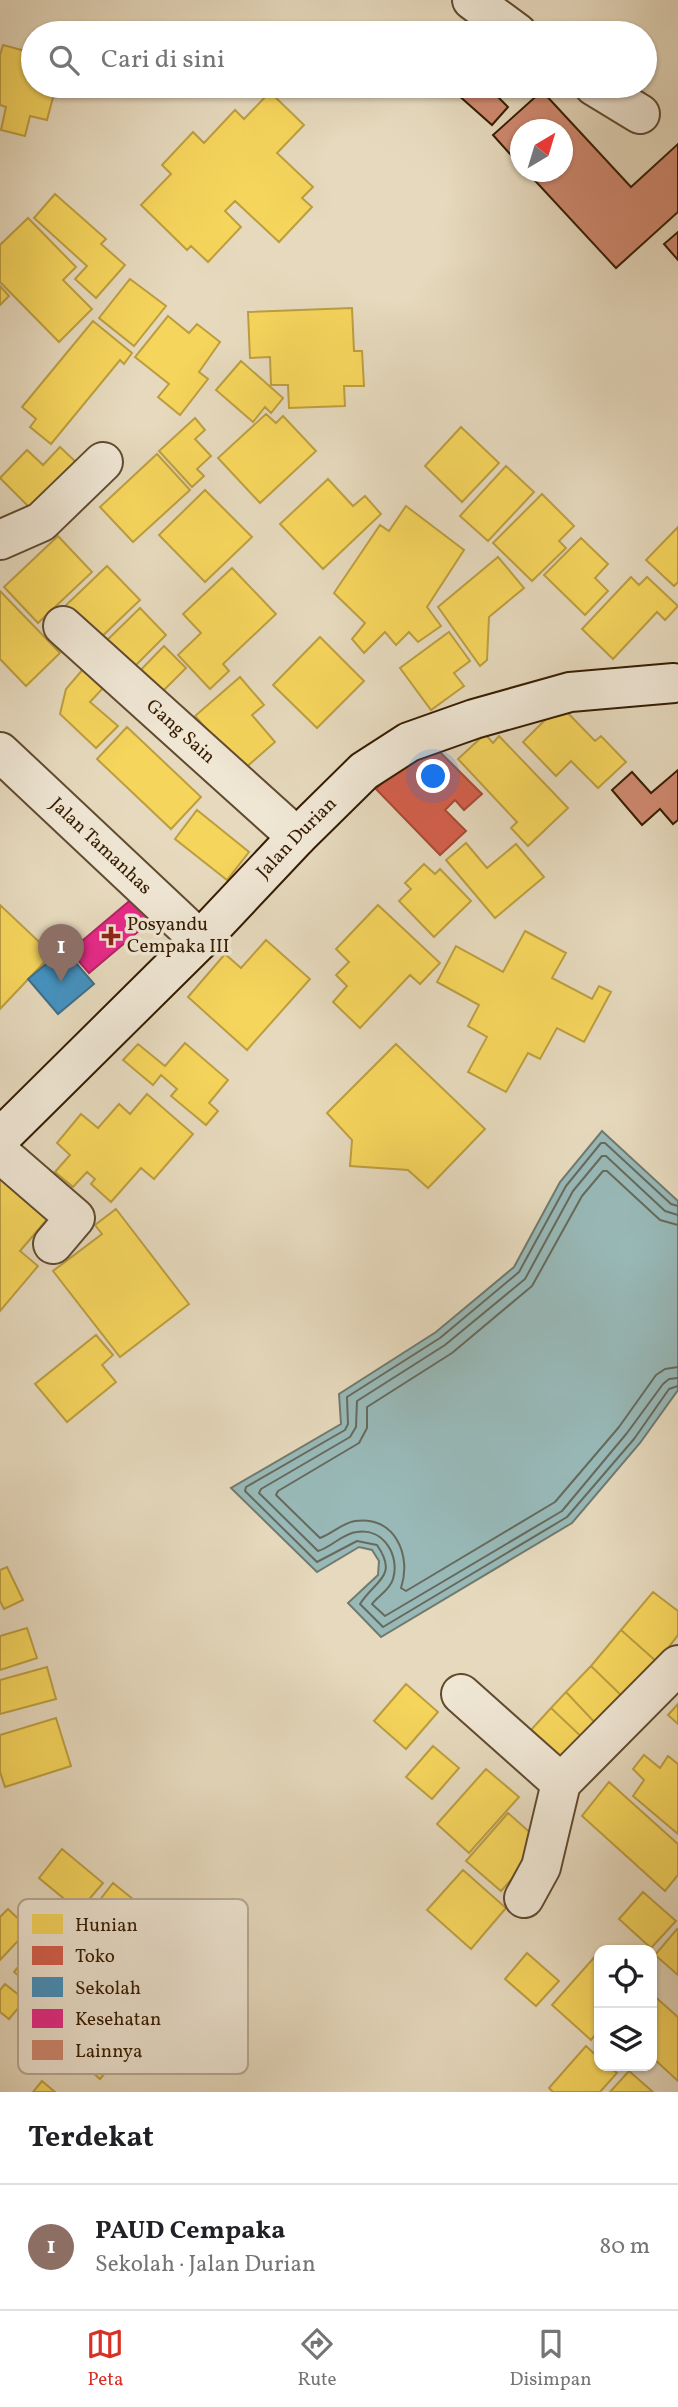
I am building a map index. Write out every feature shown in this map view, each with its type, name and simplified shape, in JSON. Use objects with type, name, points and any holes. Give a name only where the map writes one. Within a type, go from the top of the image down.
[{"type":"street","points":[[472,0],[501,21]]},
{"type":"street","points":[[614,98],[640,114]]},
{"type":"street","points":[[0,540],[41,522],[103,462]]},
{"type":"street","name":"Gang Sain","points":[[63,626],[297,837]]},
{"type":"street","name":"Jalan Durian","points":[[0,1138],[200,940],[297,837],[364,771],[409,742],[474,719],[570,692],[676,684]]},
{"type":"street","name":"Jalan Tamanhas","points":[[0,752],[200,940]]},
{"type":"street","points":[[0,1153],[75,1218],[53,1244]]},
{"type":"street","points":[[524,1898],[541,1867],[561,1783],[678,1665]]},
{"type":"street","points":[[461,1694],[561,1783]]},
{"type":"water","points":[[602,1131],[678,1201],[678,1390],[640,1443],[572,1523],[381,1637],[348,1603],[378,1575],[379,1561],[372,1550],[359,1547],[317,1572],[231,1488],[341,1424],[339,1394],[436,1332],[514,1267],[560,1182]]},
{"type":"building: Hunian","points":[[3,45],[21,50],[21,98],[53,98],[47,120],[30,116],[25,136],[1,130],[6,107],[0,105],[0,55]]},
{"type":"building: Hunian","points":[[264,98],[276,98],[304,125],[277,153],[313,187],[302,198],[312,207],[279,242],[235,201],[225,211],[241,227],[208,262],[191,246],[187,250],[141,205],[171,174],[162,165],[193,132],[204,143],[235,110],[244,119]]},
{"type":"building: Hunian","points":[[55,194],[106,239],[101,244],[125,265],[96,298],[75,279],[87,266],[34,218]]},
{"type":"building: Hunian","points":[[28,218],[76,267],[63,280],[92,309],[59,342],[0,282],[0,245]]},
{"type":"building: Hunian","points":[[130,279],[166,306],[134,346],[99,318]]},
{"type":"building: Hunian","points":[[0,286],[9,296],[0,305]]},
{"type":"building: Hunian","points":[[352,308],[354,351],[362,351],[364,386],[344,386],[345,406],[289,408],[288,385],[271,385],[270,357],[250,358],[248,312]]},
{"type":"building: Hunian","points":[[168,316],[189,333],[197,324],[220,342],[199,372],[208,379],[180,415],[158,397],[169,384],[135,357]]},
{"type":"building: Hunian","points":[[93,321],[132,353],[124,364],[120,360],[51,444],[30,427],[36,419],[22,407]]},
{"type":"building: Hunian","points":[[241,361],[283,398],[271,413],[265,407],[253,422],[216,390]]},
{"type":"building: Hunian","points":[[266,414],[276,423],[283,416],[316,451],[260,503],[218,458]]},
{"type":"building: Hunian","points":[[195,418],[205,430],[195,439],[211,456],[197,469],[204,476],[192,487],[159,451]]},
{"type":"building: Hunian","points":[[461,427],[499,463],[462,502],[425,466]]},
{"type":"building: Hunian","points":[[60,447],[78,464],[33,511],[0,478],[27,450],[43,465]]},
{"type":"building: Hunian","points":[[157,454],[190,490],[133,542],[100,507]]},
{"type":"building: Hunian","points":[[506,466],[534,492],[488,541],[460,516]]},
{"type":"building: Hunian","points":[[328,479],[353,506],[365,496],[381,514],[323,569],[280,524]]},
{"type":"building: Hunian","points":[[205,490],[252,537],[205,582],[159,535]]},
{"type":"building: Hunian","points":[[542,494],[574,526],[559,541],[566,548],[532,581],[493,543]]},
{"type":"building: Hunian","points":[[406,506],[464,550],[427,607],[441,626],[418,642],[409,632],[396,645],[385,632],[364,653],[352,639],[365,623],[334,593],[380,525],[389,531]]},
{"type":"building: Hunian","points":[[678,527],[678,582],[674,586],[646,560]]},
{"type":"building: Hunian","points":[[58,536],[92,572],[38,623],[4,587]]},
{"type":"building: Hunian","points":[[581,538],[608,564],[595,578],[608,591],[585,615],[544,575]]},
{"type":"building: Hunian","points":[[498,557],[524,588],[489,617],[487,660],[480,666],[438,607]]},
{"type":"building: Hunian","points":[[107,566],[140,600],[93,645],[60,611]]},
{"type":"building: Hunian","points":[[232,568],[276,614],[223,664],[229,671],[210,689],[178,655],[201,633],[183,614]]},
{"type":"building: Hunian","points":[[631,577],[639,585],[647,577],[678,606],[665,620],[657,612],[613,659],[582,629]]},
{"type":"building: Hunian","points":[[0,591],[60,653],[26,686],[0,659]]},
{"type":"building: Hunian","points":[[140,608],[166,635],[124,677],[97,650]]},
{"type":"building: Hunian","points":[[449,632],[470,661],[454,673],[464,686],[431,710],[400,668]]},
{"type":"building: Hunian","points":[[320,637],[364,681],[317,728],[273,685]]},
{"type":"building: Hunian","points":[[164,646],[186,668],[153,701],[132,679]]},
{"type":"building: Hunian","points":[[84,668],[104,687],[90,702],[118,726],[96,748],[60,714],[66,689]]},
{"type":"building: Hunian","points":[[240,677],[264,705],[252,715],[275,742],[243,770],[195,716]]},
{"type":"building: Hunian","points":[[560,705],[595,741],[601,736],[626,762],[598,788],[571,761],[556,776],[523,742]]},
{"type":"building: Hunian","points":[[127,727],[201,797],[171,829],[97,759]]},
{"type":"building: Hunian","points":[[485,734],[493,743],[499,736],[568,808],[528,846],[511,828],[517,822],[458,759]]},
{"type":"building: Hunian","points":[[197,810],[249,852],[227,880],[175,839]]},
{"type":"building: Hunian","points":[[466,843],[487,868],[516,844],[544,877],[495,918],[446,860]]},
{"type":"building: Hunian","points":[[424,864],[435,874],[440,869],[471,901],[434,937],[399,901],[411,889],[405,883]]},
{"type":"building: Hunian","points":[[0,905],[52,954],[0,1009]]},
{"type":"building: Hunian","points":[[378,905],[440,963],[420,984],[410,975],[360,1028],[333,1002],[347,986],[336,975],[349,962],[336,949]]},
{"type":"building: Hunian","points":[[525,931],[566,953],[552,978],[592,999],[599,986],[611,992],[584,1042],[557,1028],[540,1059],[528,1053],[506,1092],[468,1072],[487,1037],[468,1026],[479,1005],[437,982],[456,946],[503,972]]},
{"type":"building: Hunian","points":[[266,940],[310,979],[247,1050],[188,997],[225,954],[241,968]]},
{"type":"building: Hunian","points":[[185,1043],[228,1080],[209,1103],[218,1111],[206,1125],[171,1096],[177,1089],[161,1075],[153,1085],[123,1060],[138,1044],[165,1066]]},
{"type":"building: Hunian","points":[[396,1044],[485,1129],[428,1188],[408,1170],[350,1166],[352,1140],[327,1113]]},
{"type":"building: Hunian","points":[[147,1094],[193,1134],[154,1179],[141,1168],[111,1202],[91,1184],[95,1179],[87,1172],[73,1187],[55,1172],[70,1155],[57,1143],[81,1114],[98,1128],[119,1104],[130,1114]]},
{"type":"building: Hunian","points":[[0,1162],[56,1209],[20,1251],[38,1266],[0,1311]]},
{"type":"building: Hunian","points":[[116,1209],[189,1304],[120,1357],[53,1271],[102,1234],[95,1225]]},
{"type":"building: Hunian","points":[[96,1335],[113,1355],[102,1365],[116,1382],[67,1422],[35,1384]]},
{"type":"building: Hunian","points":[[7,1567],[23,1600],[4,1609],[0,1601],[0,1570]]},
{"type":"building: Hunian","points":[[653,1592],[678,1611],[678,1635],[657,1662],[621,1630]]},
{"type":"building: Hunian","points":[[27,1628],[37,1658],[0,1670],[0,1636]]},
{"type":"building: Hunian","points":[[621,1630],[657,1662],[625,1699],[591,1666]]},
{"type":"building: Hunian","points":[[591,1666],[625,1699],[600,1728],[566,1692]]},
{"type":"building: Hunian","points":[[47,1667],[56,1699],[0,1714],[0,1680]]},
{"type":"building: Hunian","points":[[406,1684],[438,1712],[406,1749],[374,1721]]},
{"type":"building: Hunian","points":[[566,1692],[600,1728],[587,1742],[551,1708]]},
{"type":"building: Hunian","points":[[678,1704],[678,1724],[668,1715]]},
{"type":"building: Hunian","points":[[551,1708],[587,1742],[558,1774],[521,1741]]},
{"type":"building: Hunian","points":[[56,1718],[71,1766],[5,1787],[0,1772],[0,1735]]},
{"type":"building: Hunian","points":[[433,1746],[459,1768],[432,1799],[406,1777]]},
{"type":"building: Hunian","points":[[644,1755],[660,1768],[668,1756],[678,1764],[678,1834],[633,1796],[644,1780],[633,1769]]},
{"type":"building: Hunian","points":[[486,1769],[519,1797],[469,1853],[437,1824]]},
{"type":"building: Hunian","points":[[609,1782],[678,1844],[678,1875],[665,1891],[582,1816]]},
{"type":"building: Hunian","points":[[508,1813],[543,1844],[501,1891],[466,1861]]},
{"type":"building: Hunian","points":[[62,1849],[103,1883],[89,1899],[64,1899],[39,1878]]},
{"type":"building: Hunian","points":[[463,1870],[506,1908],[471,1949],[427,1910]]},
{"type":"building: Hunian","points":[[113,1883],[133,1899],[100,1899]]},
{"type":"building: Hunian","points":[[643,1892],[676,1921],[654,1945],[648,1945],[619,1919]]},
{"type":"building: Hunian","points":[[8,1909],[18,1919],[18,1941],[0,1960],[0,1917]]},
{"type":"building: Hunian","points":[[677,1929],[678,1975],[657,1957],[657,1953]]},
{"type":"building: Hunian","points":[[527,1953],[559,1981],[536,2006],[505,1979]]},
{"type":"building: Hunian","points":[[594,1958],[594,2036],[591,2040],[552,2005]]},
{"type":"building: Hunian","points":[[5,1984],[18,1994],[18,2008],[9,2019],[0,2012],[0,1990]]},
{"type":"building: Hunian","points":[[657,1998],[678,2017],[678,2081],[657,2062]]},
{"type":"building: Hunian","points":[[586,2046],[594,2053],[594,2071],[617,2073],[600,2092],[553,2092],[549,2088]]},
{"type":"building: Hunian","points":[[629,2071],[653,2092],[610,2092]]},
{"type":"building: Hunian","points":[[42,2081],[55,2092],[33,2092]]},
{"type":"building: Toko","points":[[420,746],[430,755],[437,749],[482,794],[464,810],[455,800],[445,810],[466,831],[440,855],[376,789]]},
{"type":"building: Sekolah","points":[[64,949],[94,984],[58,1014],[28,979]]},
{"type":"building: Kesehatan","name":"Posyandu Cempaka III","points":[[133,898],[152,920],[89,973],[70,951]]},
{"type":"building: Lainnya","points":[[462,98],[499,98],[508,107],[492,125]]},
{"type":"building: Lainnya","points":[[534,98],[548,98],[568,119],[511,119]]},
{"type":"building: Lainnya","points":[[510,120],[510,154],[493,135]]},
{"type":"building: Lainnya","points":[[573,124],[631,187],[678,144],[678,212],[616,268],[536,182],[573,182]]},
{"type":"building: Lainnya","points":[[678,232],[678,260],[664,244]]},
{"type":"building: Lainnya","points":[[678,770],[678,820],[673,824],[660,809],[642,825],[612,790],[632,772],[651,793]]},
{"type":"place","name":"Posyandu Cempaka III","points":[[111,936]]},
{"type":"place","name":"PAUD Cempaka","points":[[61,982]]}]
